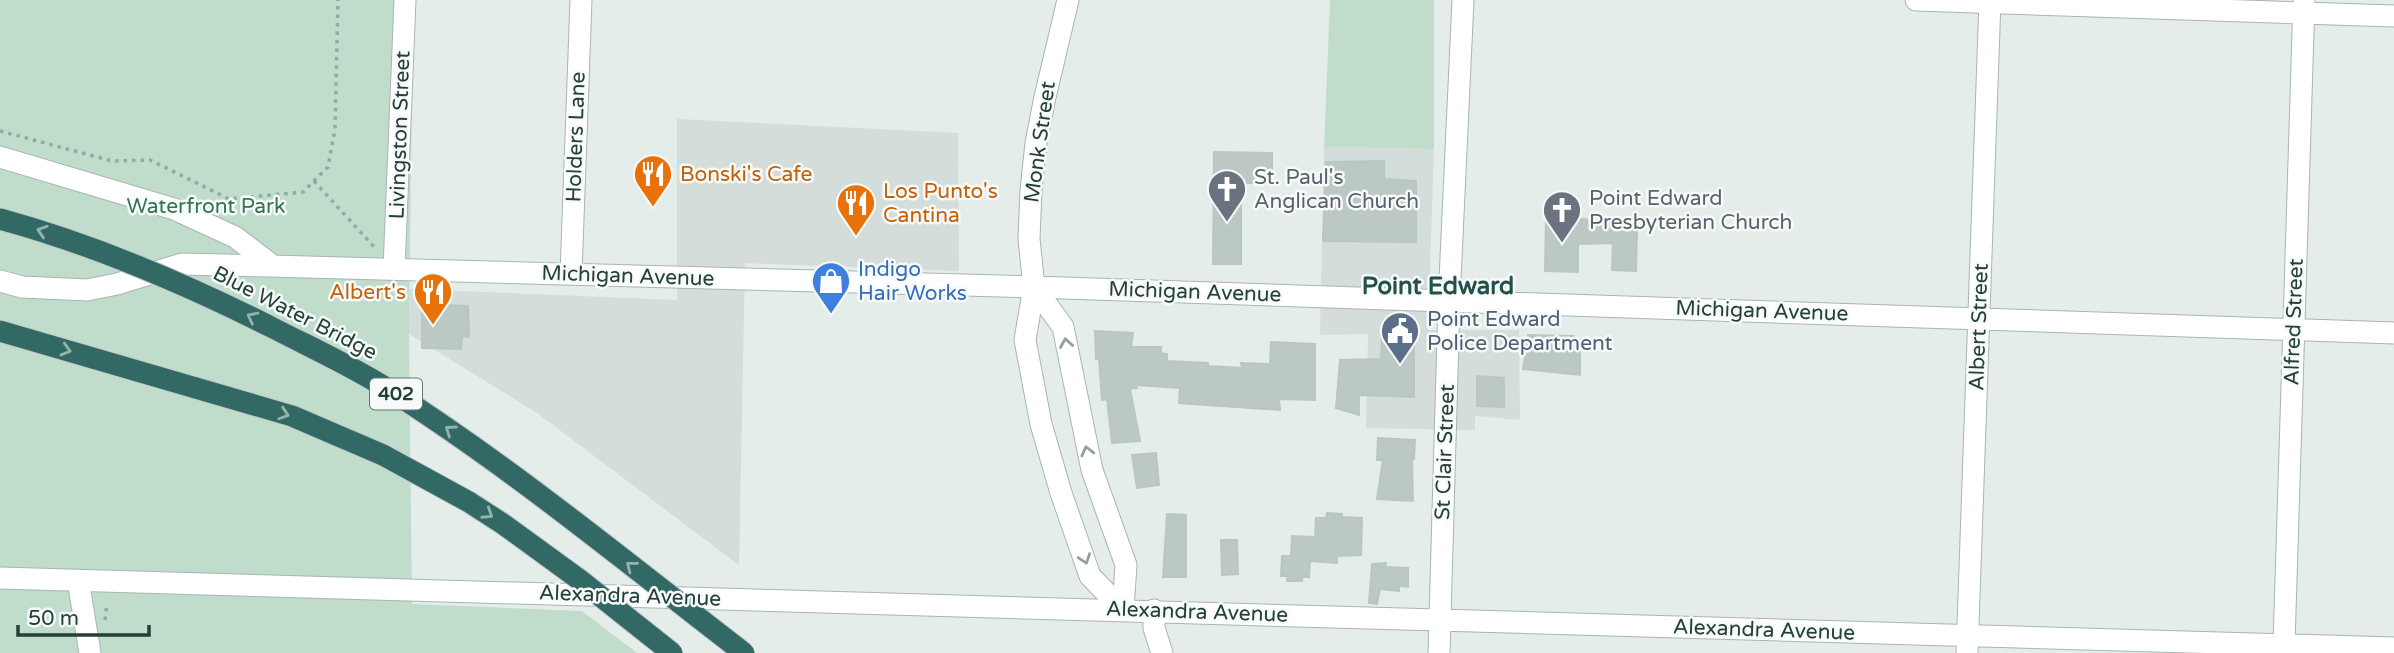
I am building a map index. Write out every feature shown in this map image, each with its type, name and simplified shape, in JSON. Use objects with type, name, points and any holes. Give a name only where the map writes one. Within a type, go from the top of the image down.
[{"type":"highway","name":"Blue Water Bridge","points":[[0,219],[81,244],[169,278],[347,364],[508,471],[744,653]]},
{"type":"highway","points":[[0,331],[292,416],[383,455],[469,502],[503,524],[673,653]]},
{"type":"street","name":"Livingston Street","points":[[394,269],[405,0]]},
{"type":"street","name":"Holders Lane","points":[[571,274],[581,0]]},
{"type":"street","name":"Monk Street","points":[[1069,0],[1036,143],[1029,239],[1034,287],[1025,340],[1040,416],[1063,498],[1090,576],[1123,610]]},
{"type":"street","name":"St Clair Street","points":[[1439,653],[1463,0]]},
{"type":"street","points":[[1916,0],[2304,6],[2394,16]]},
{"type":"street","name":"Albert Street","points":[[1968,644],[1990,1]]},
{"type":"street","name":"Alfred Street","points":[[2284,644],[2304,6]]},
{"type":"street","points":[[0,157],[174,209],[235,237],[273,267]]},
{"type":"street","name":"Michigan Avenue","points":[[0,281],[22,287],[88,290],[182,264],[1034,287],[2394,332]]},
{"type":"street","name":"Monk Street","points":[[1034,287],[1063,327],[1078,408],[1100,494],[1126,565],[1123,610]]},
{"type":"street","points":[[1040,416],[1078,408]]},
{"type":"street","points":[[1063,498],[1100,494]]},
{"type":"street","name":"Alexandra Avenue","points":[[0,578],[1154,610],[1968,644],[2284,644],[2394,648]]},
{"type":"street","points":[[78,580],[89,653]]},
{"type":"street","points":[[1154,610],[1154,628],[1162,653]]},
{"type":"path","points":[[0,131],[113,161],[150,160],[229,199],[303,192],[328,167],[335,129],[338,0]]},
{"type":"path","points":[[314,181],[394,269]]},
{"type":"shaded area","points":[[677,119],[958,133],[959,271],[745,263],[739,565],[537,413],[409,334],[410,289],[677,300]]},
{"type":"shaded area","points":[[1324,147],[1434,149],[1428,330],[1519,330],[1520,420],[1475,416],[1475,430],[1366,428],[1368,334],[1320,335]]},
{"type":"green space","name":"Waterfront Park","points":[[0,0],[413,0],[409,334],[412,604],[582,611],[637,653],[0,653]]},
{"type":"green space","points":[[1330,0],[1434,0],[1434,149],[1324,147]]},
{"type":"building","name":"St. Paul's Anglican Church","points":[[1214,152],[1272,153],[1272,183],[1241,183],[1241,264],[1213,264]]},
{"type":"building","points":[[1384,161],[1384,179],[1416,181],[1416,242],[1323,241],[1326,162]]},
{"type":"building","points":[[1546,217],[1613,221],[1614,229],[1637,229],[1636,271],[1612,270],[1613,243],[1578,244],[1578,272],[1545,271]]},
{"type":"building","points":[[422,304],[468,306],[469,337],[462,336],[461,349],[422,348]]},
{"type":"building","points":[[1095,331],[1133,333],[1131,347],[1161,347],[1161,353],[1167,354],[1167,361],[1208,363],[1208,366],[1242,368],[1241,363],[1270,364],[1271,342],[1315,344],[1315,400],[1279,399],[1280,410],[1179,403],[1180,388],[1136,385],[1137,388],[1130,389],[1140,441],[1112,443],[1107,399],[1102,400]]},
{"type":"building","points":[[1528,335],[1574,336],[1575,341],[1580,340],[1580,375],[1523,369]]},
{"type":"building","points":[[1382,339],[1414,340],[1414,397],[1359,395],[1359,415],[1336,408],[1340,360],[1381,359]]},
{"type":"building","points":[[1477,376],[1504,378],[1504,407],[1477,406]]},
{"type":"building","points":[[1378,438],[1415,440],[1412,459],[1413,501],[1377,499],[1383,460],[1377,460]]},
{"type":"building","points":[[1156,453],[1159,485],[1137,488],[1132,455]]},
{"type":"building","points":[[1327,513],[1362,518],[1361,555],[1337,556],[1337,563],[1310,561],[1309,577],[1302,577],[1302,581],[1287,581],[1288,576],[1281,576],[1282,556],[1291,556],[1292,536],[1315,537],[1316,518],[1326,518]]},
{"type":"building","points":[[1167,514],[1186,515],[1186,577],[1163,577]]},
{"type":"building","points":[[1221,540],[1237,540],[1238,574],[1222,575]]},
{"type":"building","points":[[1386,563],[1385,567],[1408,568],[1408,587],[1399,586],[1399,591],[1380,589],[1377,604],[1369,603],[1372,564]]},
{"type":"place","name":"Bonski's Cafe","points":[[653,208]]},
{"type":"place","name":"St. Paul's Anglican Church","points":[[1227,223]]},
{"type":"place","name":"Los Punto's Cantina","points":[[856,237]]},
{"type":"place","name":"Point Edward Presbyterian Church","points":[[1562,244]]},
{"type":"place","name":"Indigo Hair Works","points":[[831,315]]},
{"type":"place","name":"Albert's","points":[[433,326]]},
{"type":"place","name":"Point Edward Police Department","points":[[1400,365]]},
{"type":"district","name":"Point Edward","points":[[1438,286]]}]
